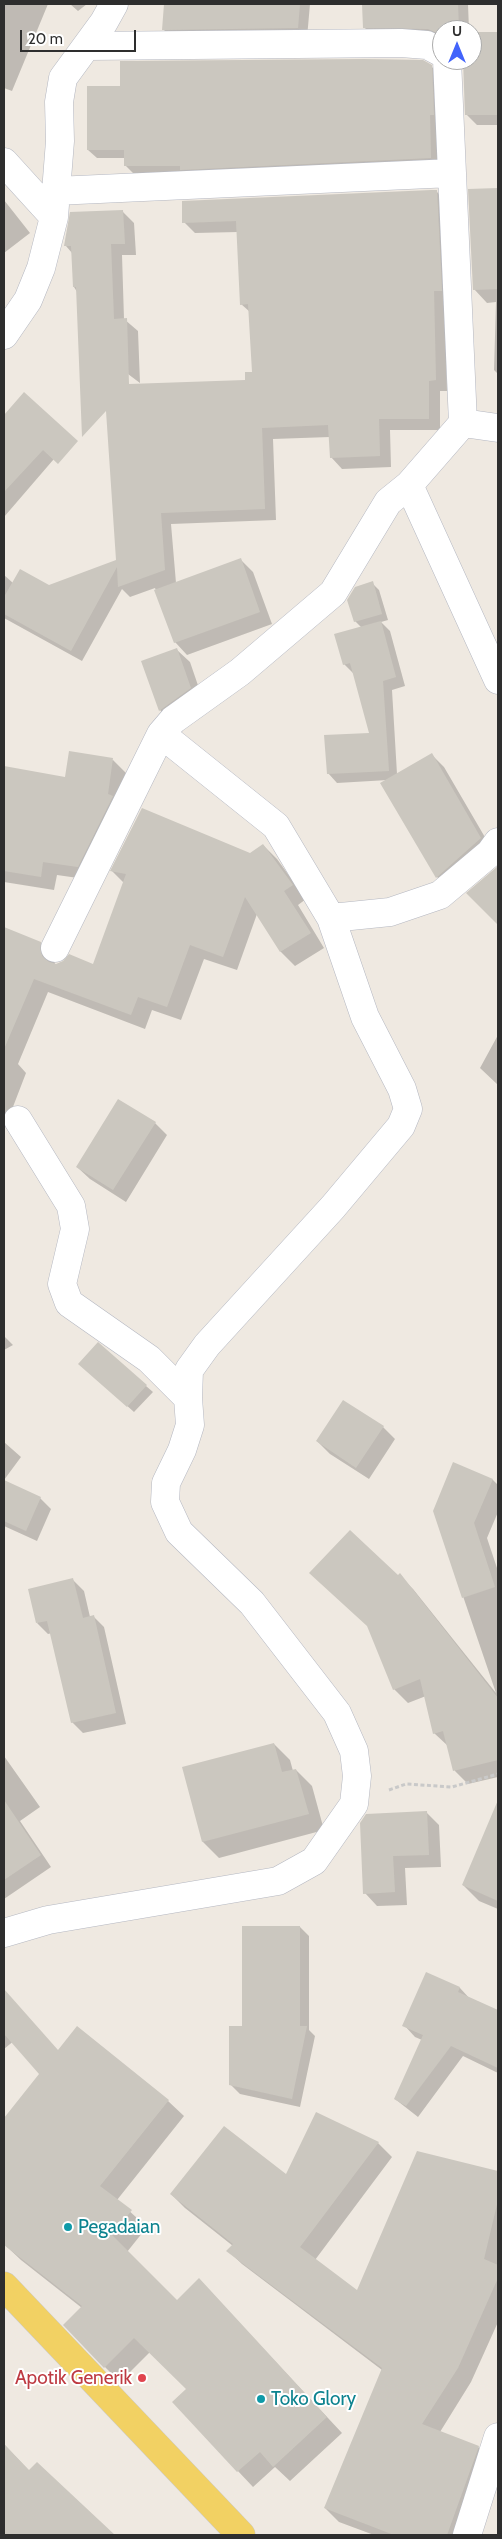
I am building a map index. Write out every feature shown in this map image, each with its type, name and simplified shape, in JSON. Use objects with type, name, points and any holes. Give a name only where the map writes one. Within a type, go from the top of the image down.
[{"type":"main road","points":[[4,2286],[239,2535]]},
{"type":"street","points":[[4,335],[28,300],[41,268],[54,204],[60,141],[59,102],[63,78],[87,46],[114,4]]},
{"type":"street","points":[[87,46],[401,43],[427,45],[432,48]]},
{"type":"street","points":[[56,948],[120,820],[146,760],[161,734],[173,720],[240,672],[333,593],[388,502],[409,485],[463,423],[447,70]]},
{"type":"street","points":[[4,162],[54,204],[452,173]]},
{"type":"street","points":[[463,423],[498,428]]},
{"type":"street","points":[[409,485],[498,680]]},
{"type":"street","points":[[4,1933],[48,1920],[278,1881],[314,1861],[354,1804],[357,1776],[354,1751],[337,1713],[252,1603],[179,1532],[165,1502],[166,1483],[182,1450],[190,1425],[188,1398],[189,1370],[207,1345],[333,1207],[401,1126],[408,1109],[402,1089],[365,1016],[331,918],[276,826],[161,734]]},
{"type":"street","points":[[331,918],[390,912],[440,895],[490,853],[498,842]]},
{"type":"street","points":[[18,1120],[71,1206],[74,1229],[62,1284],[70,1303],[149,1359],[188,1398]]},
{"type":"street","points":[[467,2535],[498,2437]]},
{"type":"path","points":[[354,1804],[406,1784],[452,1787],[498,1774]]},
{"type":"building","points":[[164,4],[300,4],[298,28],[162,30]]},
{"type":"building","points":[[362,4],[458,4],[459,20],[432,20],[432,31],[428,29],[363,28]]},
{"type":"building","points":[[482,32],[498,32],[498,115],[465,115],[463,70],[482,70]]},
{"type":"building","points":[[423,60],[432,65],[434,115],[430,115],[431,158],[180,170],[180,166],[124,166],[124,150],[87,150],[87,86],[120,86],[120,61]]},
{"type":"building","points":[[498,188],[498,289],[473,290],[468,189]]},
{"type":"building","points":[[437,190],[442,291],[434,291],[436,380],[429,381],[429,419],[379,419],[380,456],[330,458],[328,425],[262,428],[265,509],[161,513],[165,570],[118,587],[117,567],[71,651],[4,614],[4,597],[20,569],[49,585],[116,560],[106,411],[82,437],[76,287],[73,287],[71,246],[64,246],[70,212],[123,210],[125,244],[111,244],[114,319],[127,318],[129,384],[245,380],[245,372],[252,372],[248,304],[240,305],[236,221],[182,223],[182,201]]},
{"type":"building","points":[[24,392],[78,441],[58,464],[43,450],[4,492],[4,415]]},
{"type":"building","points":[[241,558],[260,612],[174,643],[154,590]]},
{"type":"building","points":[[373,581],[382,614],[354,622],[347,600],[355,587]]},
{"type":"building","points":[[381,621],[396,677],[383,681],[389,771],[327,774],[324,735],[369,733],[350,663],[343,665],[334,634]]},
{"type":"building","points":[[177,648],[191,688],[159,711],[141,661]]},
{"type":"building","points":[[69,751],[113,758],[108,794],[113,796],[78,867],[43,862],[41,877],[4,871],[4,766],[65,777]]},
{"type":"building","points":[[432,753],[481,838],[436,878],[380,783]]},
{"type":"building","points":[[142,808],[250,853],[263,844],[293,885],[284,891],[311,933],[280,952],[245,897],[223,957],[190,945],[167,1007],[138,997],[131,1015],[34,979],[4,1049],[4,927],[41,942],[42,956],[49,962],[56,964],[63,961],[69,954],[93,964],[126,874],[110,871]]},
{"type":"building","points":[[498,866],[498,925],[466,893]]},
{"type":"building","points":[[118,1099],[156,1122],[113,1190],[76,1167]]},
{"type":"building","points":[[98,1342],[147,1385],[127,1407],[78,1364]]},
{"type":"building","points":[[343,1400],[384,1426],[356,1468],[316,1441]]},
{"type":"building","points":[[453,1462],[493,1479],[474,1523],[495,1587],[462,1598],[433,1511]]},
{"type":"building","points":[[4,1480],[41,1497],[26,1531],[4,1521]]},
{"type":"building","points":[[350,1530],[398,1575],[400,1573],[498,1698],[498,1760],[453,1771],[443,1731],[433,1734],[420,1679],[393,1690],[367,1626],[309,1573]]},
{"type":"building","points":[[73,1578],[83,1618],[94,1615],[116,1713],[71,1723],[47,1621],[36,1623],[28,1589]]},
{"type":"building","points":[[274,1743],[282,1772],[296,1769],[309,1814],[202,1842],[182,1767]]},
{"type":"building","points":[[4,1800],[41,1855],[4,1880]]},
{"type":"building","points":[[498,1800],[498,1901],[462,1885]]},
{"type":"building","points":[[427,1811],[429,1855],[393,1856],[395,1892],[363,1894],[360,1823],[366,1814]]},
{"type":"building","points":[[242,1926],[300,1926],[300,2026],[307,2026],[292,2099],[229,2085],[229,2026],[242,2026]]},
{"type":"building","points":[[426,1972],[460,1987],[458,1992],[498,2010],[498,2068],[451,2046],[406,2106],[394,2099],[423,2035],[402,2026]]},
{"type":"building","points":[[4,1989],[58,2050],[77,2026],[169,2100],[100,2186],[132,2210],[112,2235],[177,2300],[199,2278],[327,2417],[273,2467],[260,2452],[237,2472],[172,2402],[186,2389],[134,2338],[104,2368],[63,2325],[82,2306],[4,2245],[4,2118],[39,2074],[4,2034]]},
{"type":"building","points":[[316,2112],[379,2142],[300,2247],[357,2290],[417,2151],[498,2171],[498,2200],[484,2259],[498,2265],[498,2278],[458,2368],[422,2424],[479,2446],[447,2535],[394,2535],[324,2508],[382,2368],[226,2251],[233,2244],[170,2194],[224,2126],[286,2174]]},
{"type":"building","points":[[4,2444],[29,2470],[37,2462],[115,2535],[4,2535]]},
{"type":"place","name":"Pegadaian","points":[[68,2227]]},
{"type":"place","name":"Apotik Generik","points":[[142,2378]]},
{"type":"place","name":"Toko Glory","points":[[261,2399]]}]
